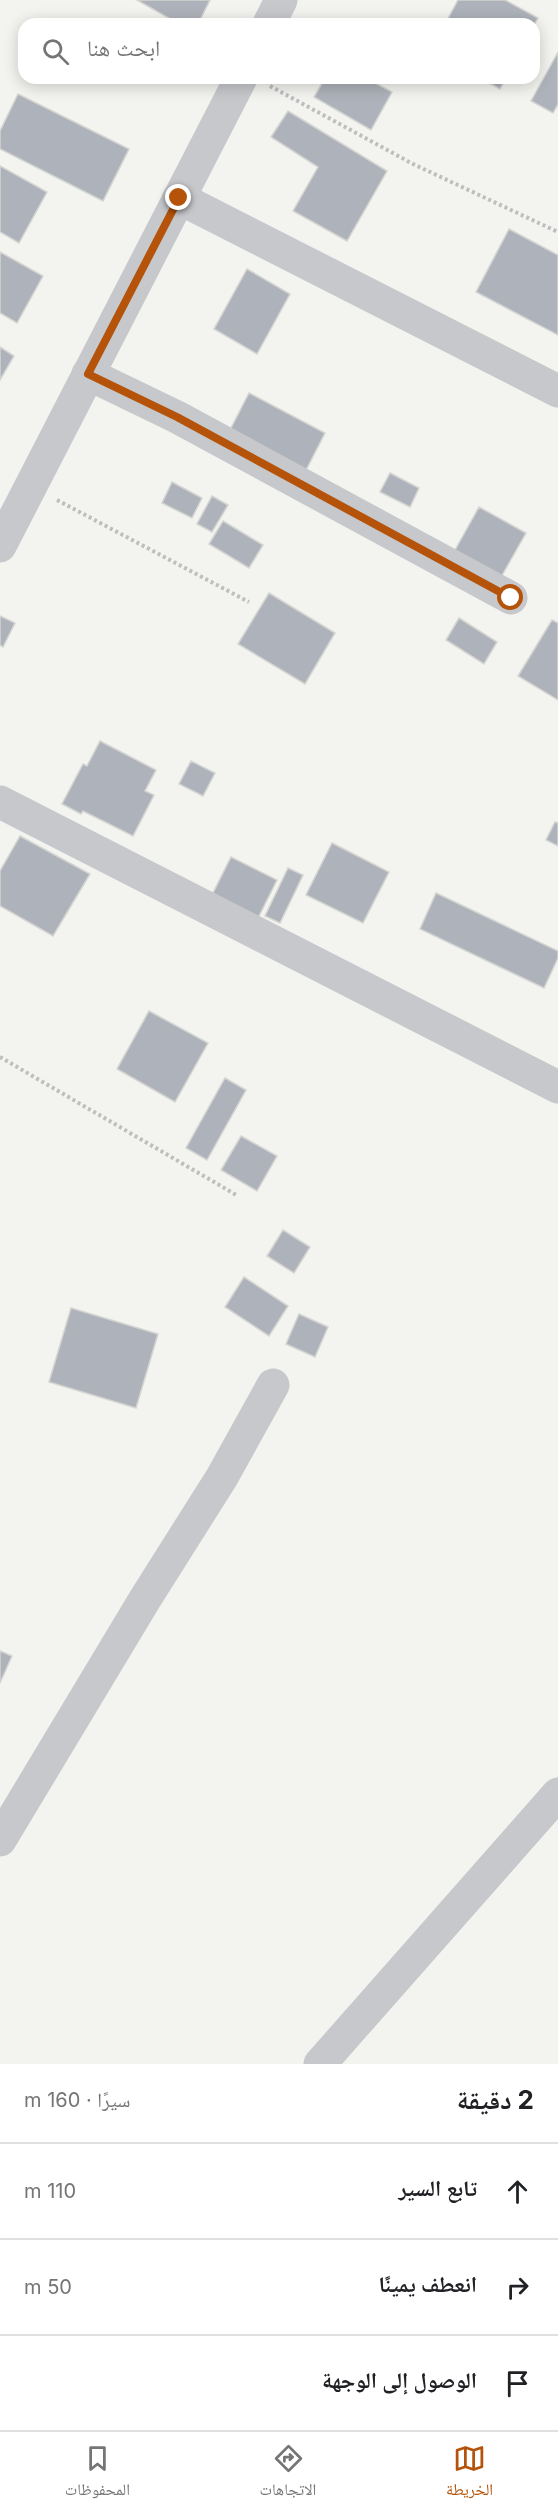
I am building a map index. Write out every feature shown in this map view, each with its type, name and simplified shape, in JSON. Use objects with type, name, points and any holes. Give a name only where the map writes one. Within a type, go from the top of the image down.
[{"type":"street","points":[[272,18],[281,0]]},
{"type":"street","points":[[0,546],[179,198],[252,84]]},
{"type":"street","points":[[179,198],[558,391]]},
{"type":"street","points":[[88,374],[177,417],[511,598]]},
{"type":"street","points":[[0,802],[558,1087]]},
{"type":"street","points":[[0,1840],[145,1599],[222,1477],[273,1385]]},
{"type":"street","points":[[320,2064],[558,1794]]},
{"type":"path","points":[[260,84],[413,164],[558,232]]},
{"type":"path","points":[[31,486],[249,602]]},
{"type":"path","points":[[0,1057],[238,1196]]},
{"type":"building","points":[[137,0],[210,0],[201,18],[168,18]]},
{"type":"building","points":[[458,0],[505,0],[538,18],[448,18]]},
{"type":"building","points":[[558,52],[558,104],[553,113],[531,101]]},
{"type":"building","points":[[322,84],[377,84],[392,92],[371,130],[314,97]]},
{"type":"building","points":[[491,84],[503,84],[500,89]]},
{"type":"building","points":[[18,94],[129,149],[103,201],[0,149],[0,131]]},
{"type":"building","points":[[288,111],[387,171],[347,241],[293,211],[318,167],[271,137]]},
{"type":"building","points":[[0,166],[47,192],[19,243],[0,232]]},
{"type":"building","points":[[509,229],[558,255],[558,335],[476,292]]},
{"type":"building","points":[[0,252],[43,276],[17,323],[0,313]]},
{"type":"building","points":[[247,269],[290,294],[257,354],[214,329]]},
{"type":"building","points":[[0,347],[14,356],[0,380]]},
{"type":"building","points":[[249,393],[325,433],[304,474],[228,434]]},
{"type":"building","points":[[390,473],[419,488],[410,507],[380,492]]},
{"type":"building","points":[[172,482],[202,498],[192,518],[162,503]]},
{"type":"building","points":[[212,496],[228,505],[212,532],[197,524]]},
{"type":"building","points":[[479,507],[526,533],[500,579],[454,552]]},
{"type":"building","points":[[223,521],[263,545],[249,568],[209,544]]},
{"type":"building","points":[[269,593],[335,633],[305,684],[238,644]]},
{"type":"building","points":[[0,616],[15,623],[3,647],[0,645]]},
{"type":"building","points":[[459,618],[497,642],[484,664],[446,640]]},
{"type":"building","points":[[552,620],[558,623],[558,700],[518,676]]},
{"type":"building","points":[[100,741],[156,770],[145,791],[154,795],[133,836],[83,811],[81,814],[62,804],[83,764],[87,766]]},
{"type":"building","points":[[191,761],[215,773],[203,796],[179,784]]},
{"type":"building","points":[[555,822],[558,823],[558,846],[546,840]]},
{"type":"building","points":[[20,836],[90,874],[53,936],[0,906],[0,871]]},
{"type":"building","points":[[332,843],[389,872],[363,923],[306,895]]},
{"type":"building","points":[[231,857],[277,880],[255,924],[209,901]]},
{"type":"building","points":[[288,868],[303,875],[280,923],[265,916]]},
{"type":"building","points":[[436,893],[558,951],[558,958],[544,988],[420,929]]},
{"type":"building","points":[[149,1011],[208,1043],[175,1102],[117,1069]]},
{"type":"building","points":[[225,1078],[246,1090],[207,1160],[186,1148]]},
{"type":"building","points":[[241,1136],[277,1156],[257,1191],[221,1170]]},
{"type":"building","points":[[283,1230],[310,1247],[294,1273],[267,1256]]},
{"type":"building","points":[[244,1277],[288,1306],[269,1336],[225,1307]]},
{"type":"building","points":[[71,1308],[158,1334],[136,1408],[49,1382]]},
{"type":"building","points":[[299,1314],[328,1327],[315,1357],[286,1344]]},
{"type":"building","points":[[0,1651],[12,1656],[0,1683]]},
{"type":"route","points":[[179,198],[88,374],[177,417],[511,598]]}]
